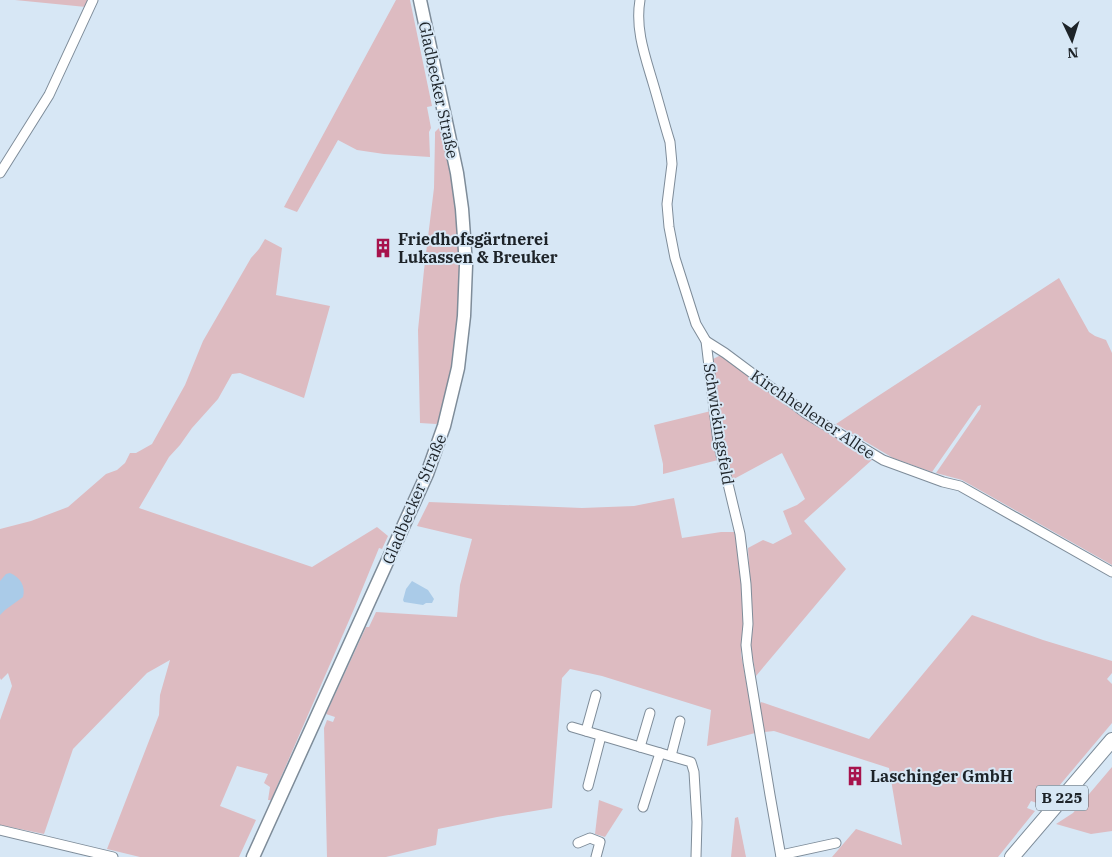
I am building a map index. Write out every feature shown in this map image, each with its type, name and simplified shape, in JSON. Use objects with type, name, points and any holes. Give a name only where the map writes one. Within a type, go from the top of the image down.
[{"type":"main road","name":"Gladbecker Straße","points":[[253,857],[427,474],[444,426],[458,368],[464,316],[466,265],[462,209],[457,173],[420,0]]},
{"type":"main road","name":"B 225","points":[[1012,857],[1112,740]]},
{"type":"street","points":[[0,173],[49,95],[93,0]]},
{"type":"street","name":"Schwickingsfeld","points":[[640,0],[639,28],[643,48],[672,154],[667,204],[669,227],[675,258],[696,324],[706,341],[718,442],[740,534],[746,584],[748,624],[746,645],[748,662],[781,856],[836,843]]},
{"type":"street","name":"Kirchhellener Allee","points":[[706,341],[807,414],[884,460],[943,482],[960,486],[1112,572]]},
{"type":"street","points":[[586,731],[596,695]]},
{"type":"street","points":[[640,747],[650,713]]},
{"type":"street","points":[[671,756],[680,721]]},
{"type":"street","points":[[572,727],[691,762],[694,772],[697,822],[696,857]]},
{"type":"street","points":[[588,786],[601,736]]},
{"type":"street","points":[[643,807],[660,753]]},
{"type":"street","points":[[0,830],[113,857]]},
{"type":"street","points":[[578,843],[590,838],[600,842],[596,857]]},
{"type":"shaded area","points":[[15,0],[91,0],[86,7]]},
{"type":"shaded area","points":[[396,0],[410,0],[432,106],[427,107],[431,128],[429,132],[430,157],[357,150],[338,140],[297,212],[284,207]]},
{"type":"shaded area","points":[[439,128],[442,130],[452,176],[460,250],[460,273],[453,363],[439,423],[436,424],[420,423],[418,330],[434,188],[435,132]]},
{"type":"shaded area","points":[[265,239],[282,248],[276,295],[330,306],[304,398],[240,373],[232,374],[218,399],[169,457],[139,508],[312,567],[377,527],[388,536],[382,549],[379,548],[271,800],[268,800],[270,787],[264,783],[268,774],[237,766],[220,806],[256,820],[239,857],[140,857],[107,849],[159,715],[160,695],[170,660],[147,673],[73,749],[44,834],[0,825],[0,720],[12,686],[8,673],[1,680],[0,678],[0,529],[31,521],[68,507],[106,474],[117,470],[125,463],[130,453],[136,453],[152,444],[185,385],[203,341],[251,258]]},
{"type":"shaded area","points":[[1059,278],[1089,332],[1106,340],[1112,353],[1112,565],[962,480],[936,473],[981,405],[978,406],[932,472],[893,458],[836,424]]},
{"type":"shaded area","points":[[721,355],[873,459],[804,521],[846,569],[756,676],[750,643],[752,623],[748,548],[763,540],[773,544],[792,534],[783,511],[805,499],[782,453],[732,480],[723,442],[713,359]]},
{"type":"shaded area","points":[[711,411],[718,460],[663,474],[663,464],[654,425]]},
{"type":"shaded area","points":[[674,498],[682,538],[721,532],[736,532],[745,625],[741,654],[750,703],[760,704],[761,702],[869,739],[972,615],[1043,640],[1112,661],[1112,673],[1107,679],[1112,684],[1112,723],[1043,805],[1031,801],[1027,808],[1035,811],[998,857],[832,857],[856,829],[902,845],[889,768],[774,731],[755,733],[707,746],[711,710],[602,676],[570,669],[562,678],[552,808],[438,829],[436,845],[386,857],[327,857],[324,728],[327,720],[333,722],[335,717],[326,714],[366,627],[369,627],[376,612],[457,617],[460,585],[472,539],[417,526],[429,502],[582,508],[634,506]]},
{"type":"shaded area","points":[[1112,767],[1112,831],[1091,834],[1056,824],[1073,813]]},
{"type":"shaded area","points":[[599,800],[623,809],[605,837],[595,834]]},
{"type":"shaded area","points":[[738,817],[746,857],[731,857],[735,818]]},
{"type":"water","points":[[10,573],[21,582],[24,593],[23,597],[0,615],[0,581],[6,574]]},
{"type":"water","points":[[412,581],[428,590],[434,599],[432,603],[423,605],[404,602],[406,589]]},
{"type":"place","name":"Friedhofsgärtnerei Lukassen & Breuker","points":[[383,248]]},
{"type":"place","name":"Laschinger GmbH","points":[[855,776]]}]
